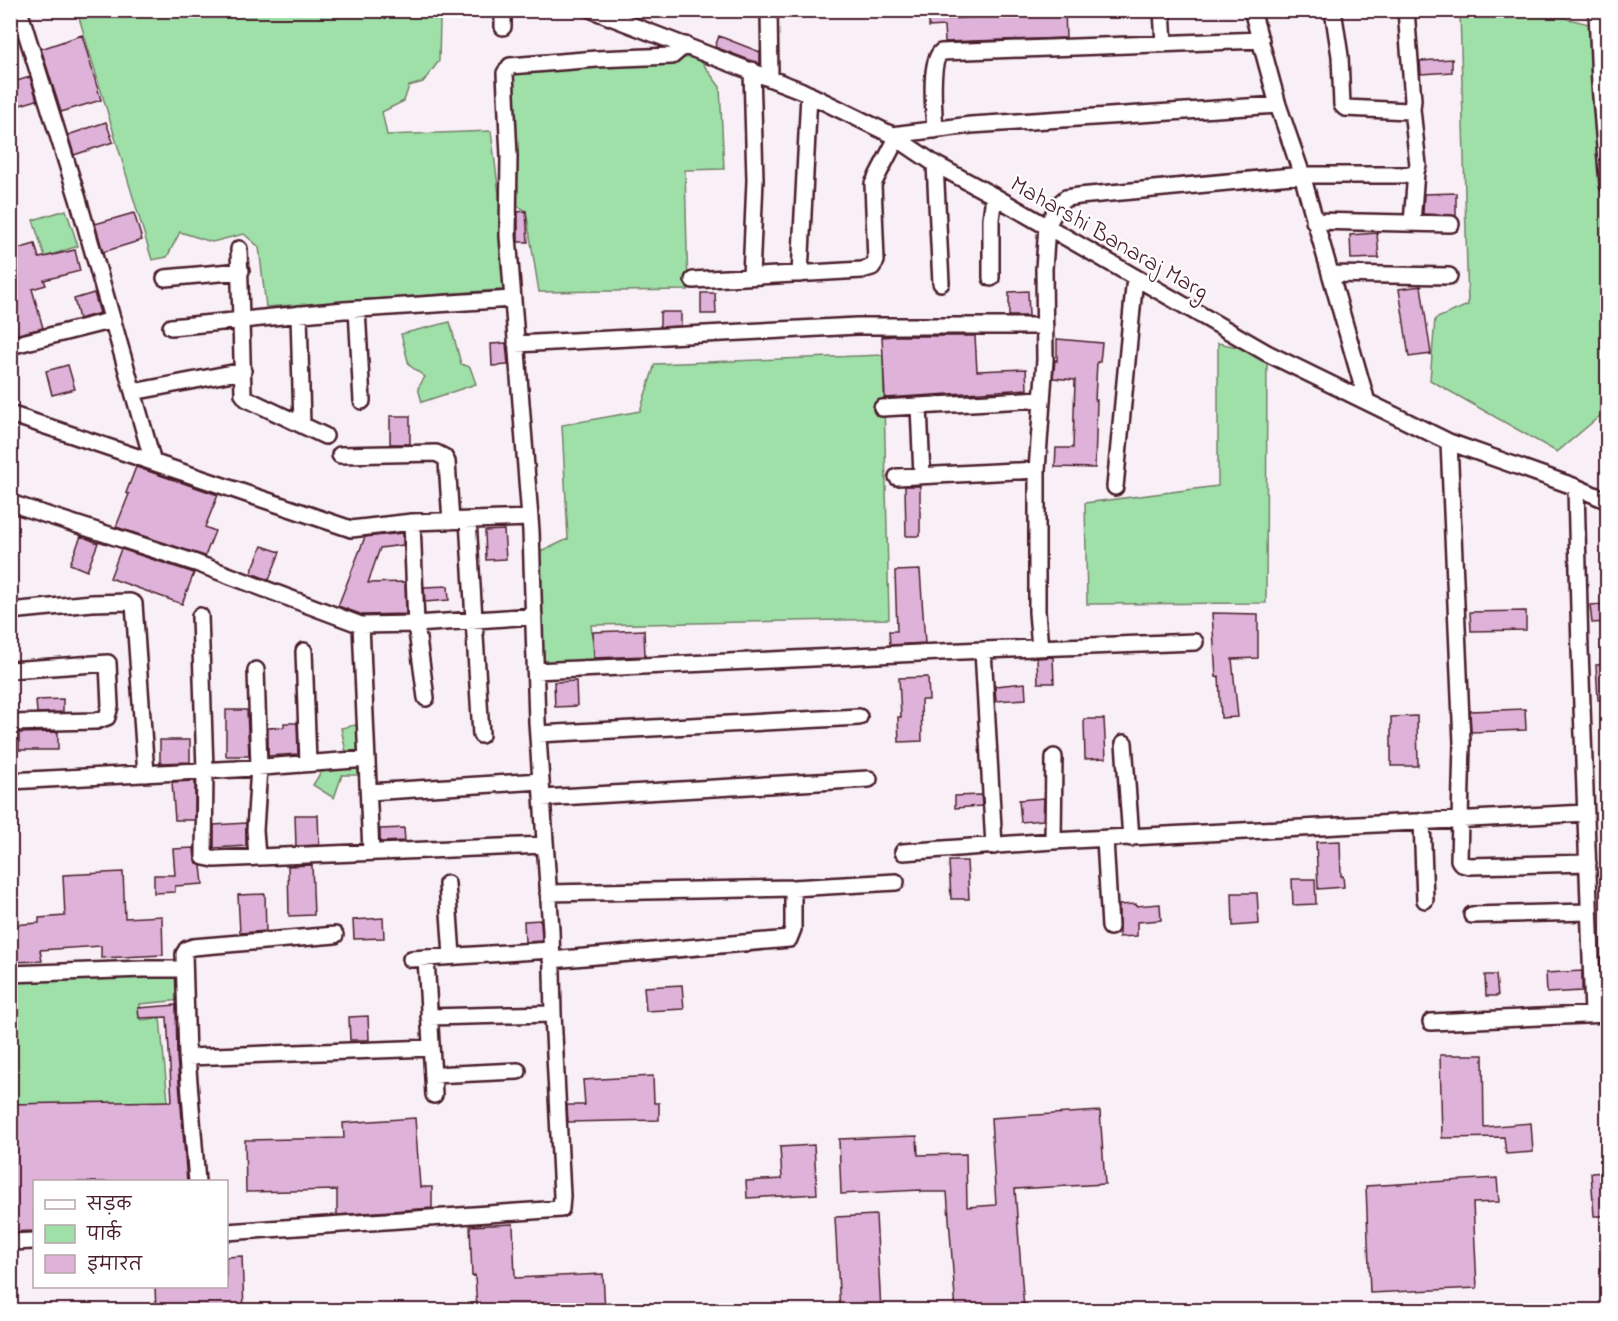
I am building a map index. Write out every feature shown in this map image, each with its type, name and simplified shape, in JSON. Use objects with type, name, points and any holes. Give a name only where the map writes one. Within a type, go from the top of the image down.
[{"type":"street","points":[[19,10],[78,199],[153,462]]},
{"type":"street","points":[[503,10],[503,27]]},
{"type":"street","name":"Maharshi Banaraj Marg","points":[[592,10],[752,70],[809,94],[894,136],[935,164],[994,195],[1267,353],[1449,442],[1576,487],[1608,501]]},
{"type":"street","points":[[769,10],[770,77]]},
{"type":"street","points":[[1162,10],[1164,44]]},
{"type":"street","points":[[1252,10],[1367,402]]},
{"type":"street","points":[[1333,10],[1340,56],[1342,105],[1345,108],[1409,111],[1412,109]]},
{"type":"street","points":[[1406,10],[1418,165],[1412,223]]},
{"type":"street","points":[[1597,10],[1608,185]]},
{"type":"street","points":[[935,129],[934,71],[936,57],[941,52],[1261,40]]},
{"type":"street","points":[[228,1232],[561,1209],[548,893],[535,672],[530,518],[508,236],[509,156],[505,73],[510,66],[672,56],[685,45]]},
{"type":"street","points":[[751,277],[755,180],[752,70]]},
{"type":"street","points":[[800,274],[809,94]]},
{"type":"street","points":[[693,280],[872,267],[876,261],[873,184],[894,136],[971,125],[1278,105]]},
{"type":"street","points":[[935,164],[941,283]]},
{"type":"street","points":[[1040,648],[1037,612],[1037,470],[1045,360],[1044,269],[1047,226],[1059,204],[1066,198],[1302,175],[1411,175],[1416,172]]},
{"type":"street","points":[[991,278],[991,219],[994,195]]},
{"type":"street","points":[[1314,221],[1451,224]]},
{"type":"street","points":[[239,249],[243,394],[247,399],[326,436]]},
{"type":"street","points":[[165,278],[241,271]]},
{"type":"street","points":[[1330,274],[1449,276]]},
{"type":"street","points":[[1115,487],[1135,277]]},
{"type":"street","points":[[171,327],[357,309],[512,299]]},
{"type":"street","points":[[357,309],[362,401]]},
{"type":"street","points":[[299,314],[302,425]]},
{"type":"street","points":[[10,346],[112,320]]},
{"type":"street","points":[[516,344],[856,326],[1045,326]]},
{"type":"street","points":[[133,392],[243,371]]},
{"type":"street","points":[[882,408],[1042,399]]},
{"type":"street","points":[[919,406],[922,476]]},
{"type":"street","points":[[10,414],[339,526],[363,529],[412,522],[530,518]]},
{"type":"street","points":[[1449,442],[1462,743],[1458,851],[1462,864],[1469,866],[1588,863]]},
{"type":"street","points":[[340,455],[436,453],[444,457],[447,462],[451,520]]},
{"type":"street","points":[[897,477],[1037,470]]},
{"type":"street","points":[[1431,1022],[1600,1014],[1589,912],[1576,487]]},
{"type":"street","points":[[10,502],[196,563],[361,625],[416,624],[534,616]]},
{"type":"street","points":[[468,520],[481,735]]},
{"type":"street","points":[[412,522],[416,624],[426,698]]},
{"type":"street","points":[[10,611],[92,603],[129,602],[134,604],[146,774]]},
{"type":"street","points":[[200,616],[205,770],[204,857],[214,859],[257,858],[545,845]]},
{"type":"street","points":[[361,625],[371,852]]},
{"type":"street","points":[[535,672],[1195,642]]},
{"type":"street","points":[[983,650],[994,846]]},
{"type":"street","points":[[304,651],[308,763]]},
{"type":"street","points":[[10,670],[108,663],[110,706],[107,717],[96,721],[10,723]]},
{"type":"street","points":[[256,670],[259,767],[255,830],[257,858]]},
{"type":"street","points":[[538,734],[860,717]]},
{"type":"street","points":[[1124,743],[1131,838]]},
{"type":"street","points":[[1053,841],[1054,757]]},
{"type":"street","points":[[10,781],[367,759]]},
{"type":"street","points":[[542,798],[869,779]]},
{"type":"street","points":[[369,792],[541,781]]},
{"type":"street","points":[[903,852],[1053,841],[1586,813]]},
{"type":"street","points":[[1422,821],[1425,900]]},
{"type":"street","points":[[1105,839],[1110,927]]},
{"type":"street","points":[[548,893],[793,888],[896,882]]},
{"type":"street","points":[[447,884],[452,956]]},
{"type":"street","points":[[434,1095],[429,1017],[419,958],[551,955],[789,939],[793,929],[793,888]]},
{"type":"street","points":[[1472,915],[1589,912]]},
{"type":"street","points":[[197,1180],[187,1058],[184,954],[193,946],[335,934]]},
{"type":"street","points":[[10,974],[184,969]]},
{"type":"street","points":[[429,1017],[553,1014]]},
{"type":"street","points":[[187,1058],[431,1048]]},
{"type":"street","points":[[433,1075],[518,1071]]},
{"type":"street","points":[[10,1242],[33,1241]]},
{"type":"green space","points":[[408,10],[409,13],[440,20],[439,61],[423,82],[409,86],[404,101],[382,112],[387,135],[491,131],[511,289],[266,307],[259,247],[244,234],[212,242],[180,232],[167,257],[152,260],[77,11]]},
{"type":"green space","points":[[1460,11],[1536,11],[1589,24],[1608,242],[1607,410],[1557,452],[1430,380],[1435,319],[1468,305]]},
{"type":"green space","points":[[698,57],[720,87],[724,169],[685,170],[688,290],[539,292],[526,211],[504,198],[508,68]]},
{"type":"green space","points":[[66,210],[78,246],[45,257],[33,220]]},
{"type":"green space","points":[[450,322],[461,364],[470,367],[476,384],[422,402],[418,388],[425,377],[409,365],[401,334]]},
{"type":"green space","points":[[1218,343],[1267,353],[1266,603],[1087,604],[1085,503],[1218,486]]},
{"type":"green space","points":[[883,355],[889,619],[591,625],[595,663],[535,661],[532,556],[568,539],[562,425],[640,411],[655,364]]},
{"type":"green space","points":[[370,722],[359,758],[358,775],[342,775],[334,798],[313,785],[321,772],[349,766],[341,728]]},
{"type":"green space","points":[[179,962],[182,1000],[140,1004],[141,1020],[160,1018],[168,1101],[11,1115],[11,977]]},
{"type":"building","points":[[929,10],[946,10],[946,19],[998,16],[997,10],[1065,10],[1066,38],[945,42],[944,26],[929,27]]},
{"type":"building","points":[[82,35],[101,100],[61,112],[41,49]]},
{"type":"building","points":[[719,36],[760,52],[760,64],[715,47]]},
{"type":"building","points":[[1452,59],[1452,72],[1421,74],[1420,61]]},
{"type":"building","points":[[30,77],[37,100],[10,108],[10,83]]},
{"type":"building","points":[[106,122],[113,142],[74,155],[68,135]]},
{"type":"building","points":[[1456,193],[1456,216],[1423,214],[1424,194]]},
{"type":"building","points":[[526,211],[528,242],[518,242],[518,212]]},
{"type":"building","points":[[134,213],[142,240],[103,252],[95,224]]},
{"type":"building","points":[[1377,233],[1379,258],[1351,259],[1350,235]]},
{"type":"building","points":[[35,244],[39,258],[75,250],[80,271],[44,280],[46,285],[32,289],[43,328],[10,336],[10,251]]},
{"type":"building","points":[[1421,286],[1431,354],[1409,357],[1399,289]]},
{"type":"building","points":[[1028,291],[1029,316],[1009,316],[1009,292]]},
{"type":"building","points":[[94,293],[100,313],[79,319],[74,299]]},
{"type":"building","points":[[701,293],[715,293],[716,314],[701,314]]},
{"type":"building","points":[[660,312],[681,312],[681,326],[660,327]]},
{"type":"building","points":[[975,336],[977,371],[1026,369],[1027,389],[885,398],[882,337]]},
{"type":"building","points":[[1057,339],[1102,343],[1100,362],[1097,362],[1095,468],[1055,467],[1056,448],[1073,448],[1075,380],[1053,378],[1055,360],[1057,361]]},
{"type":"building","points":[[506,343],[508,365],[492,366],[491,344]]},
{"type":"building","points":[[68,365],[75,389],[52,395],[46,371]]},
{"type":"building","points":[[390,416],[410,416],[410,444],[390,444]]},
{"type":"building","points":[[136,467],[218,495],[205,527],[215,531],[205,556],[116,527],[129,494],[126,493]]},
{"type":"building","points":[[905,486],[920,486],[920,536],[906,536]]},
{"type":"building","points":[[504,530],[506,559],[486,560],[485,531]]},
{"type":"building","points":[[403,533],[403,545],[380,548],[368,583],[405,582],[406,614],[363,615],[338,606],[365,537]]},
{"type":"building","points":[[81,536],[98,543],[87,571],[70,564]]},
{"type":"building","points":[[262,546],[280,552],[269,580],[251,573]]},
{"type":"building","points":[[121,549],[194,573],[182,604],[110,578]]},
{"type":"building","points":[[920,570],[925,643],[890,645],[889,631],[897,631],[895,571]]},
{"type":"building","points":[[448,586],[449,600],[425,602],[424,587]]},
{"type":"building","points":[[1608,604],[1608,622],[1592,623],[1590,605]]},
{"type":"building","points":[[1526,611],[1526,630],[1471,631],[1470,612]]},
{"type":"building","points":[[1212,613],[1258,614],[1258,658],[1232,659],[1238,717],[1221,718]]},
{"type":"building","points":[[644,630],[645,656],[594,658],[593,632]]},
{"type":"building","points":[[1053,657],[1054,683],[1038,683],[1037,658]]},
{"type":"building","points":[[1608,664],[1608,700],[1598,700],[1596,665]]},
{"type":"building","points":[[928,677],[929,700],[921,700],[922,741],[899,742],[898,717],[901,717],[899,678]]},
{"type":"building","points":[[576,681],[577,706],[555,707],[554,682]]},
{"type":"building","points":[[1025,683],[1026,699],[996,701],[995,686]]},
{"type":"building","points":[[63,699],[63,712],[37,713],[36,700]]},
{"type":"building","points":[[1525,709],[1526,730],[1471,732],[1470,711]]},
{"type":"building","points":[[226,710],[247,710],[249,756],[226,756]]},
{"type":"building","points":[[1417,716],[1418,766],[1391,766],[1391,717]]},
{"type":"building","points":[[1084,719],[1104,719],[1106,758],[1085,759]]},
{"type":"building","points":[[284,723],[297,723],[298,754],[268,756],[268,728],[284,727]]},
{"type":"building","points":[[58,732],[58,750],[19,750],[19,733]]},
{"type":"building","points":[[160,740],[190,740],[190,762],[160,763]]},
{"type":"building","points":[[195,781],[195,820],[175,820],[172,782]]},
{"type":"building","points":[[981,795],[982,806],[955,808],[955,796]]},
{"type":"building","points":[[1044,798],[1043,820],[1021,822],[1019,800]]},
{"type":"building","points":[[295,815],[318,815],[319,845],[296,846]]},
{"type":"building","points":[[246,823],[246,846],[214,848],[214,825]]},
{"type":"building","points":[[404,828],[405,841],[380,842],[380,829]]},
{"type":"building","points":[[1340,841],[1341,876],[1343,876],[1344,887],[1318,889],[1316,842]]},
{"type":"building","points":[[194,848],[195,861],[201,866],[203,884],[175,886],[175,892],[154,893],[154,875],[175,875],[173,849]]},
{"type":"building","points":[[949,861],[967,861],[969,899],[951,899]]},
{"type":"building","points":[[312,865],[314,915],[289,916],[288,866]]},
{"type":"building","points":[[123,872],[125,918],[162,916],[163,955],[101,958],[101,946],[40,950],[42,961],[10,962],[10,925],[39,923],[39,918],[65,916],[63,875]]},
{"type":"building","points":[[1292,879],[1315,879],[1316,904],[1293,905]]},
{"type":"building","points":[[1232,893],[1257,893],[1259,924],[1233,926]]},
{"type":"building","points":[[265,894],[266,931],[240,933],[238,895]]},
{"type":"building","points":[[1136,904],[1136,906],[1160,904],[1161,920],[1137,922],[1137,936],[1119,937],[1119,905]]},
{"type":"building","points":[[383,918],[384,938],[354,939],[353,920]]},
{"type":"building","points":[[541,920],[542,941],[525,942],[524,921]]},
{"type":"building","points":[[1582,971],[1582,991],[1547,993],[1546,973]]},
{"type":"building","points":[[1485,975],[1496,975],[1498,996],[1486,996]]},
{"type":"building","points":[[682,985],[684,1009],[646,1011],[644,987]]},
{"type":"building","points":[[176,1005],[177,1057],[187,1180],[33,1180],[33,1231],[10,1232],[10,1104],[172,1101],[167,1017],[139,1018],[138,1008]]},
{"type":"building","points":[[368,1016],[369,1040],[350,1040],[349,1017]]},
{"type":"building","points":[[1440,1055],[1483,1055],[1484,1127],[1531,1123],[1533,1152],[1506,1154],[1504,1137],[1442,1138]]},
{"type":"building","points":[[653,1076],[654,1103],[659,1103],[659,1120],[568,1122],[567,1105],[585,1105],[583,1080]]},
{"type":"building","points":[[1100,1111],[1105,1184],[1015,1189],[1024,1309],[956,1311],[947,1192],[921,1192],[921,1190],[841,1194],[839,1139],[917,1136],[918,1155],[966,1154],[967,1207],[996,1205],[991,1118]]},
{"type":"building","points":[[415,1118],[420,1187],[432,1187],[432,1208],[337,1215],[337,1190],[246,1192],[245,1140],[344,1138],[343,1123]]},
{"type":"building","points":[[814,1145],[817,1194],[747,1198],[746,1181],[782,1179],[780,1147]]},
{"type":"building","points":[[1608,1172],[1608,1216],[1594,1216],[1591,1173]]},
{"type":"building","points":[[1497,1178],[1499,1202],[1473,1203],[1477,1288],[1370,1293],[1366,1186]]},
{"type":"building","points":[[876,1215],[881,1311],[840,1311],[835,1217]]},
{"type":"building","points":[[513,1224],[515,1278],[603,1274],[605,1311],[477,1311],[475,1275],[472,1276],[470,1226]]},
{"type":"building","points":[[242,1256],[244,1311],[156,1311],[155,1288],[228,1288],[228,1257]]}]
